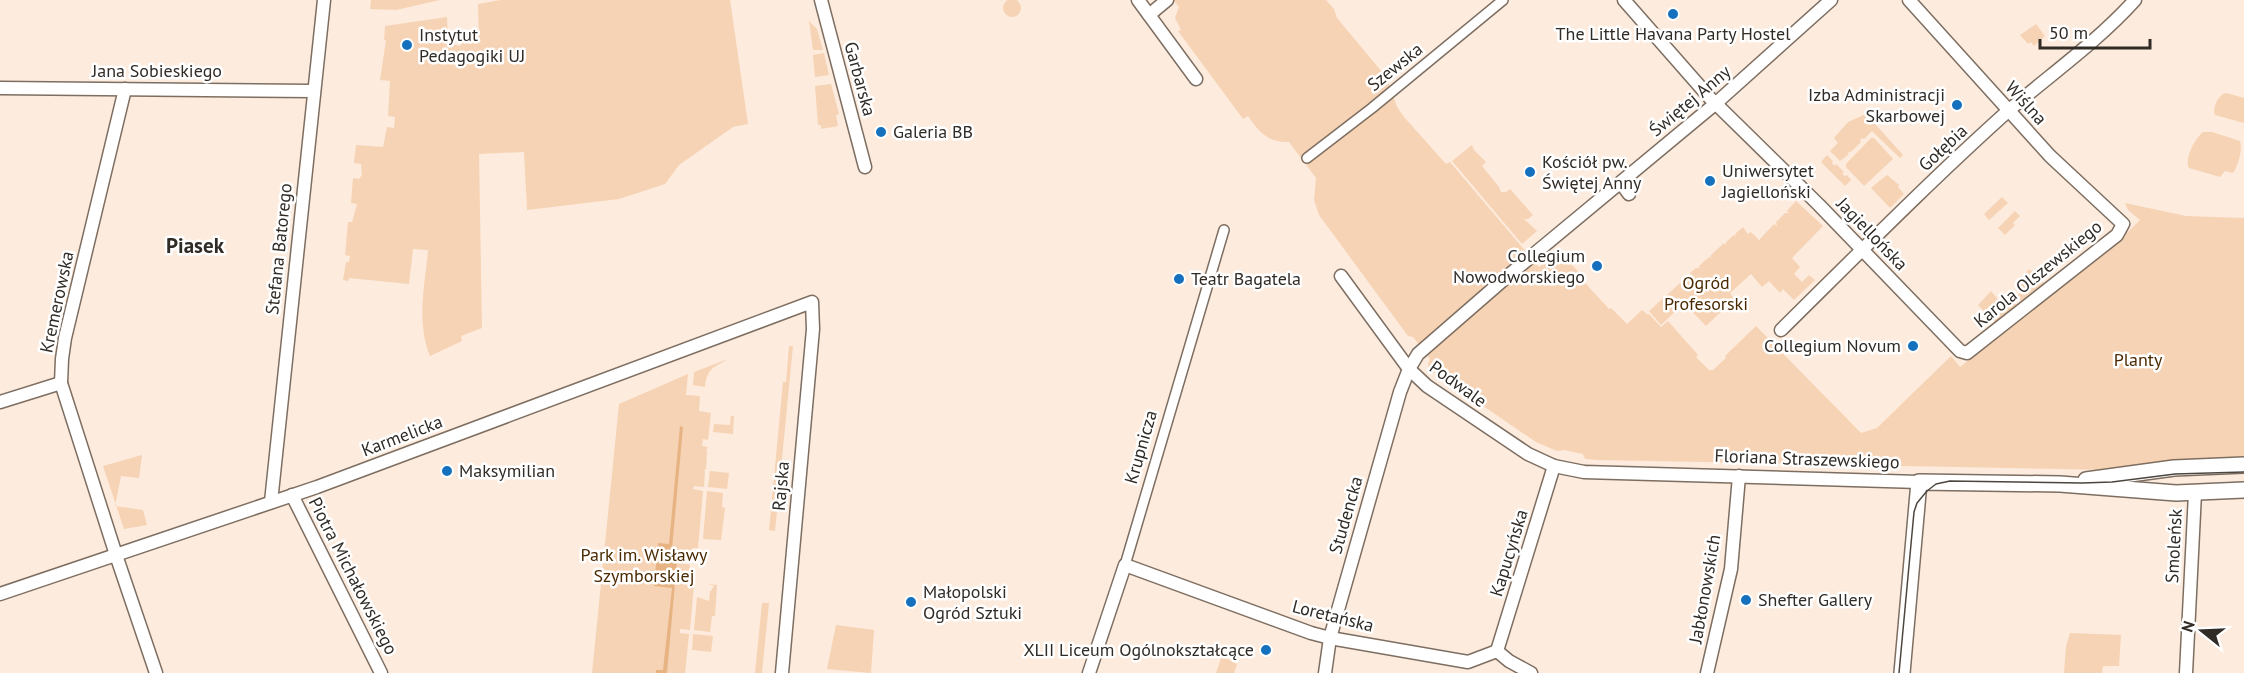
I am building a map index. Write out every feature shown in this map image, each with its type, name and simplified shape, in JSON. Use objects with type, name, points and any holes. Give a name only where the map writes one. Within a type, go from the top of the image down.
[{"type":"street","name":"Stefana Batorego","points":[[271,502],[324,0]]},
{"type":"street","name":"Garbarska","points":[[821,0],[865,167]]},
{"type":"street","points":[[1138,0],[1196,79]]},
{"type":"street","points":[[1149,15],[1167,0]]},
{"type":"street","name":"Szewska","points":[[1307,158],[1372,108],[1503,0]]},
{"type":"street","name":"Jagiellońska","points":[[1624,0],[1715,104],[1960,351],[1967,353],[1974,349]]},
{"type":"street","name":"Świętej Anny","points":[[1409,369],[1422,349],[1715,104],[1831,0]]},
{"type":"street","name":"Wiślna","points":[[1909,0],[2050,156],[2123,224]]},
{"type":"street","name":"Gołębia","points":[[1781,330],[2009,111],[2110,27],[2135,0]]},
{"type":"street","name":"Jana Sobieskiego","points":[[0,88],[314,91]]},
{"type":"street","name":"Kremerowska","points":[[125,89],[65,338],[61,383],[156,673]]},
{"type":"street","points":[[1621,183],[1629,194]]},
{"type":"street","name":"Karola Olszewskiego","points":[[1974,349],[2117,235],[2123,224]]},
{"type":"street","name":"Krupnicza","points":[[1089,673],[1125,565],[1224,230]]},
{"type":"street","name":"Podwale","points":[[1341,276],[1409,369],[1436,393],[1528,454],[1554,466]]},
{"type":"street","name":"Karmelicka","points":[[0,594],[292,495],[812,302]]},
{"type":"street","name":"Rajska","points":[[782,673],[813,329],[812,302]]},
{"type":"street","name":"Studencka","points":[[1325,673],[1330,638],[1409,369]]},
{"type":"street","points":[[0,402],[61,383]]},
{"type":"street","name":"Floriana Straszewskiego","points":[[2060,483],[2174,468],[2244,465]]},
{"type":"street","name":"Floriana Straszewskiego","points":[[1554,466],[1584,472],[1919,482],[2060,483],[2195,493],[2244,490]]},
{"type":"street","name":"Kapucyńska","points":[[1497,651],[1554,466]]},
{"type":"street","name":"Jabłonowskich","points":[[1707,673],[1731,568],[1739,476]]},
{"type":"street","points":[[1902,673],[1919,482]]},
{"type":"street","name":"Smoleńsk","points":[[2186,673],[2195,493]]},
{"type":"street","name":"Piotra Michałowskiego","points":[[292,495],[381,673]]},
{"type":"street","name":"Loretańska","points":[[1125,565],[1330,638],[1468,662],[1497,651]]},
{"type":"street","points":[[1497,651],[1509,661],[1531,673]]},
{"type":"green space","points":[[1012,-1],[1019,1],[1021,8],[1019,15],[1012,17],[1005,15],[1003,8],[1005,1]]},
{"type":"green space","points":[[371,0],[440,0],[396,10],[370,9]]},
{"type":"green space","points":[[501,0],[730,0],[748,124],[733,127],[679,165],[665,184],[619,199],[527,210],[524,152],[479,154],[482,328],[461,336],[462,341],[430,356],[422,317],[428,250],[413,249],[409,284],[349,278],[348,281],[343,280],[346,262],[349,262],[350,256],[345,255],[348,222],[352,222],[357,204],[351,203],[353,178],[359,179],[362,175],[361,164],[354,163],[356,145],[383,147],[387,127],[394,128],[395,117],[388,116],[390,81],[380,80],[386,40],[384,40],[385,26],[447,17],[448,43],[460,46],[463,42],[479,41],[478,4]]},
{"type":"green space","name":"Planty","points":[[1173,0],[1326,0],[1334,9],[1337,18],[1387,78],[1397,107],[1404,117],[1446,164],[1450,162],[1539,267],[1554,255],[1563,256],[1609,309],[1611,308],[1627,324],[1642,310],[1661,327],[1668,321],[1709,370],[1713,370],[1726,358],[1725,356],[1756,326],[1861,433],[1877,428],[1951,356],[1960,367],[2126,236],[2140,220],[2128,210],[2125,203],[2186,216],[2244,218],[2244,461],[2110,470],[1598,460],[1585,459],[1583,454],[1557,451],[1536,442],[1429,369],[1430,359],[1413,337],[1408,336],[1319,215],[1314,200],[1316,178],[1289,142],[1275,141],[1260,132],[1248,116],[1243,119],[1178,31],[1181,30],[1175,18],[1179,7]]},
{"type":"green space","points":[[809,21],[817,29],[823,50],[813,50]]},
{"type":"green space","points":[[2036,24],[2045,36],[2034,46],[2031,42],[2028,44],[2020,35]]},
{"type":"green space","points":[[824,53],[829,75],[815,77],[813,55]]},
{"type":"green space","points":[[831,84],[839,114],[836,115],[838,126],[821,129],[821,125],[818,125],[815,86]]},
{"type":"green space","points":[[2226,93],[2244,98],[2244,123],[2215,115],[2216,102]]},
{"type":"green space","points":[[1866,114],[1903,155],[1900,158],[1872,131],[1840,161],[1830,151],[1838,143],[1834,138],[1848,122]]},
{"type":"green space","points":[[2203,132],[2212,132],[2240,141],[2241,148],[2233,173],[2225,171],[2220,177],[2189,168],[2188,159],[2191,149]]},
{"type":"green space","points":[[1871,138],[1874,138],[1893,159],[1864,186],[1846,167],[1846,164]]},
{"type":"green space","points":[[1472,145],[1486,162],[1482,166],[1501,192],[1510,189],[1533,215],[1524,219],[1537,231],[1522,244],[1452,161]]},
{"type":"green space","points":[[1827,155],[1833,161],[1834,166],[1836,164],[1844,172],[1842,174],[1847,175],[1851,180],[1845,186],[1821,162]]},
{"type":"green space","points":[[1887,175],[1899,185],[1898,187],[1904,194],[1890,208],[1871,188]]},
{"type":"green space","points":[[2002,197],[2008,203],[1989,220],[1984,214]]},
{"type":"green space","name":"Ogród Profesorski","points":[[1796,201],[1823,226],[1792,258],[1800,267],[1794,274],[1802,282],[1809,275],[1815,280],[1794,300],[1783,289],[1780,293],[1769,281],[1762,287],[1751,274],[1730,293],[1734,299],[1706,326],[1684,303],[1661,325],[1649,311],[1689,275],[1692,275],[1690,273],[1700,268],[1699,266],[1709,257],[1712,258],[1710,256],[1724,243],[1726,245],[1726,242],[1734,235],[1736,236],[1735,234],[1743,227],[1748,234],[1751,232],[1760,241],[1774,224],[1777,226],[1776,222],[1785,213],[1789,213],[1787,211]]},
{"type":"green space","points":[[2015,211],[2020,216],[2005,235],[1998,228]]},
{"type":"green space","points":[[2029,269],[2044,283],[2021,301],[2017,296],[2023,289],[2016,284]]},
{"type":"green space","points":[[1991,291],[2004,307],[2012,301],[2017,305],[1995,323],[1978,305]]},
{"type":"green space","points":[[789,346],[793,346],[775,531],[769,530],[783,382],[786,382]]},
{"type":"green space","points":[[728,359],[709,372],[705,387],[693,385],[694,372]]},
{"type":"green space","name":"Park im. Wisławy Szymborskiej","points":[[688,374],[686,395],[700,396],[699,411],[711,413],[708,440],[703,439],[702,446],[708,447],[704,487],[694,486],[693,489],[703,491],[698,548],[693,548],[690,555],[687,553],[686,565],[689,563],[691,572],[695,573],[690,630],[680,629],[680,633],[689,634],[685,673],[592,673],[619,404]]},
{"type":"green space","points":[[731,416],[734,416],[733,434],[713,432],[714,424],[730,425]]},
{"type":"green space","points":[[142,455],[139,478],[121,476],[116,504],[103,466]]},
{"type":"green space","points":[[710,471],[729,473],[727,489],[708,487]]},
{"type":"green space","points":[[707,491],[723,493],[722,507],[725,508],[721,540],[703,539]]},
{"type":"green space","points":[[116,506],[143,510],[147,525],[124,529]]},
{"type":"green space","points":[[708,584],[717,585],[715,616],[712,616],[710,632],[694,630],[697,597],[709,601],[710,592],[714,586]]},
{"type":"green space","points":[[762,603],[769,603],[762,673],[755,673]]},
{"type":"green space","points":[[836,625],[874,630],[871,673],[827,669]]},
{"type":"green space","points":[[2070,633],[2121,635],[2119,666],[2103,666],[2102,673],[2064,673],[2066,646]]},
{"type":"green space","points":[[693,634],[713,636],[711,652],[692,650]]},
{"type":"green space","points":[[1222,656],[1237,664],[1234,673],[1216,673]]},
{"type":"shaded area","points":[[680,426],[683,427],[671,560],[677,561],[667,673],[656,673],[656,670],[663,670],[672,588],[654,586],[658,543],[669,544]]},
{"type":"tram line","points":[[1899,673],[1914,512],[1917,503],[1936,484],[1950,481],[2112,482],[2175,474],[2244,472]]},
{"type":"place","name":"The Little Havana Party Hostel","points":[[1673,14]]},
{"type":"place","name":"Instytut Pedagogiki UJ","points":[[407,45]]},
{"type":"place","name":"Izba Administracji Skarbowej","points":[[1957,105]]},
{"type":"place","name":"Galeria BB","points":[[881,132]]},
{"type":"place","name":"Kościół pw. Świętej Anny","points":[[1530,172]]},
{"type":"place","name":"Uniwersytet Jagielloński","points":[[1710,181]]},
{"type":"place","name":"Collegium Nowodworskiego","points":[[1597,266]]},
{"type":"place","name":"Teatr Bagatela","points":[[1179,279]]},
{"type":"place","name":"Collegium Novum","points":[[1913,346]]},
{"type":"place","name":"Maksymilian","points":[[447,471]]},
{"type":"place","name":"Shefter Gallery","points":[[1746,600]]},
{"type":"place","name":"Małopolski Ogród Sztuki","points":[[911,602]]},
{"type":"place","name":"XLII Liceum Ogólnokształcące","points":[[1266,650]]},
{"type":"district","name":"Piasek","points":[[195,246]]}]
